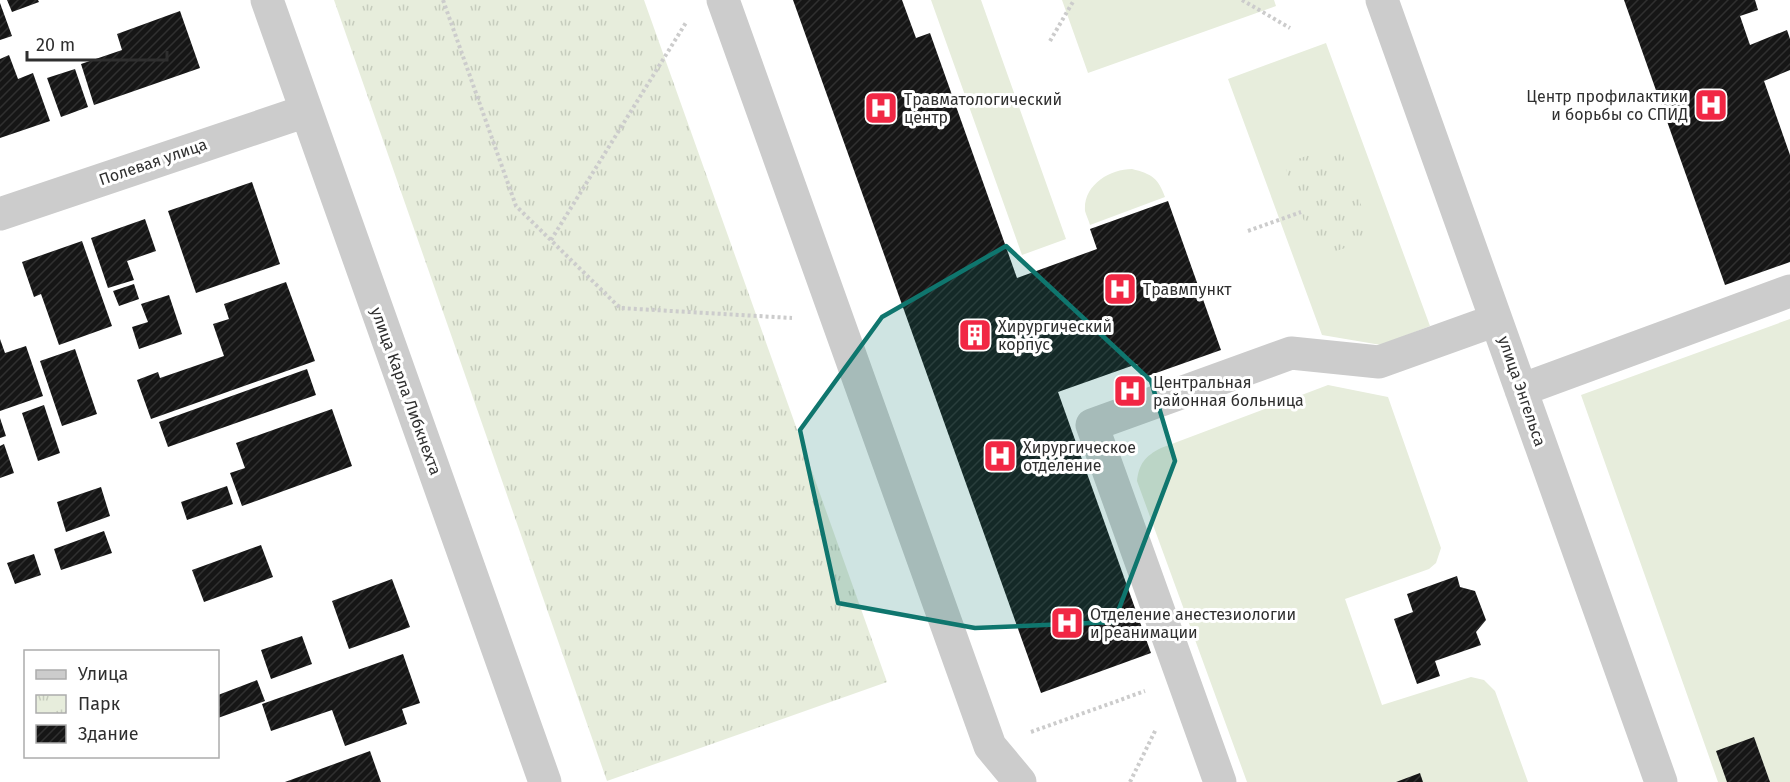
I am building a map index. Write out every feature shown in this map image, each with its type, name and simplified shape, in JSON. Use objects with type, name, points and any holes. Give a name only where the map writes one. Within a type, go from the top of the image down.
[{"type":"street","name":"улица Карла Либкнехта","points":[[267,0],[545,782]]},
{"type":"street","points":[[723,0],[990,746],[1020,782]]},
{"type":"street","name":"улица Энгельса","points":[[1382,0],[1661,782]]},
{"type":"street","name":"Полевая улица","points":[[0,214],[306,111]]},
{"type":"street","points":[[1521,390],[1790,291]]},
{"type":"street","points":[[1220,782],[1092,425],[1291,353],[1379,362],[1496,320]]},
{"type":"path","points":[[443,0],[516,206],[620,308],[838,321]]},
{"type":"path","points":[[1050,41],[1074,0]]},
{"type":"path","points":[[1242,0],[1290,28]]},
{"type":"path","points":[[551,240],[687,20]]},
{"type":"path","points":[[1248,231],[1301,212]]},
{"type":"path","points":[[990,746],[1182,678]]},
{"type":"highlighted area","points":[[1006,246],[1151,381],[1175,461],[1114,622],[975,628],[838,603],[800,430],[882,317]]},
{"type":"green space","points":[[334,0],[644,0],[887,682],[607,781]]},
{"type":"green space","points":[[931,0],[981,0],[1066,239],[1022,255]]},
{"type":"green space","points":[[1062,0],[1274,0],[1276,6],[1088,73]]},
{"type":"green space","points":[[1326,43],[1430,326],[1381,345],[1322,335],[1228,79]]},
{"type":"green space","points":[[1339,144],[1373,238],[1317,258],[1284,164]]},
{"type":"green space","points":[[1132,169],[1153,178],[1160,185],[1165,197],[1090,225],[1085,211],[1088,193],[1093,186],[1107,175]]},
{"type":"green space","points":[[1790,319],[1790,782],[1718,782],[1581,395]]},
{"type":"green space","points":[[1328,385],[1388,397],[1441,548],[1436,563],[1429,569],[1345,599],[1382,705],[1471,677],[1484,680],[1495,691],[1528,782],[1247,782],[1137,481],[1138,475],[1144,461],[1161,448]]},
{"type":"building","points":[[7,0],[38,0],[39,2],[12,12]]},
{"type":"building","name":"Хирургический корпус","points":[[793,0],[902,0],[916,38],[930,33],[1017,278],[1097,249],[1090,229],[1168,201],[1221,350],[1142,378],[1137,364],[1058,392],[1151,653],[1041,693]]},
{"type":"building","points":[[1624,0],[1755,0],[1758,10],[1740,16],[1750,45],[1787,30],[1790,39],[1790,70],[1764,81],[1790,155],[1790,262],[1725,285]]},
{"type":"building","points":[[0,3],[12,36],[0,40]]},
{"type":"building","points":[[180,11],[200,68],[94,105],[81,64],[122,50],[117,34]]},
{"type":"building","points":[[9,55],[18,79],[33,73],[50,121],[0,138],[0,59]]},
{"type":"building","points":[[75,69],[88,107],[61,117],[47,78]]},
{"type":"building","points":[[252,182],[280,264],[196,293],[168,211]]},
{"type":"building","points":[[145,219],[156,251],[127,261],[134,280],[108,288],[91,238]]},
{"type":"building","points":[[82,241],[112,326],[59,345],[41,294],[34,297],[22,262]]},
{"type":"building","points":[[286,282],[315,361],[151,419],[137,380],[158,372],[160,378],[224,356],[213,324],[229,319],[224,304]]},
{"type":"building","points":[[134,284],[139,299],[119,306],[113,291]]},
{"type":"building","points":[[169,295],[182,334],[139,349],[132,327],[148,322],[141,304]]},
{"type":"building","points":[[0,339],[5,353],[26,346],[43,396],[0,411]]},
{"type":"building","points":[[75,349],[97,414],[62,426],[40,361]]},
{"type":"building","points":[[307,369],[316,395],[168,447],[159,422]]},
{"type":"building","points":[[44,405],[60,453],[38,461],[22,413]]},
{"type":"building","points":[[332,409],[352,466],[242,506],[230,473],[245,468],[236,443]]},
{"type":"building","points":[[0,418],[6,436],[0,438]]},
{"type":"building","points":[[4,444],[14,473],[0,478],[0,446]]},
{"type":"building","points":[[227,486],[233,504],[187,520],[181,502]]},
{"type":"building","points":[[101,487],[110,516],[66,532],[57,502]]},
{"type":"building","points":[[104,531],[112,553],[61,570],[54,549]]},
{"type":"building","points":[[261,545],[273,577],[204,602],[192,570]]},
{"type":"building","points":[[34,554],[41,575],[15,584],[7,563]]},
{"type":"building","points":[[1457,576],[1460,587],[1475,591],[1486,620],[1476,632],[1481,645],[1435,661],[1440,676],[1417,684],[1394,619],[1413,612],[1407,594]]},
{"type":"building","points":[[392,579],[410,627],[349,649],[332,601]]},
{"type":"building","points":[[302,636],[312,664],[271,679],[261,650]]},
{"type":"building","points":[[403,654],[420,703],[402,709],[407,724],[345,746],[332,710],[271,731],[262,704]]},
{"type":"building","points":[[257,680],[265,701],[219,718],[219,695]]},
{"type":"building","points":[[1754,737],[1770,782],[1727,782],[1716,751]]},
{"type":"building","points":[[370,751],[381,782],[285,782]]},
{"type":"building","points":[[1420,773],[1423,782],[1396,782]]},
{"type":"place","name":"Центр профилактики и борьбы со СПИД","points":[[1711,105]]},
{"type":"place","name":"Травматологический центр","points":[[881,108]]},
{"type":"place","name":"Травмпункт","points":[[1120,289]]},
{"type":"place","name":"Хирургический корпус","points":[[975,335]]},
{"type":"place","name":"Центральная районная больница","points":[[1130,391]]},
{"type":"place","name":"Хирургическое отделение","points":[[1000,456]]},
{"type":"place","name":"Отделение анестезиологии и реанимации","points":[[1067,623]]}]
